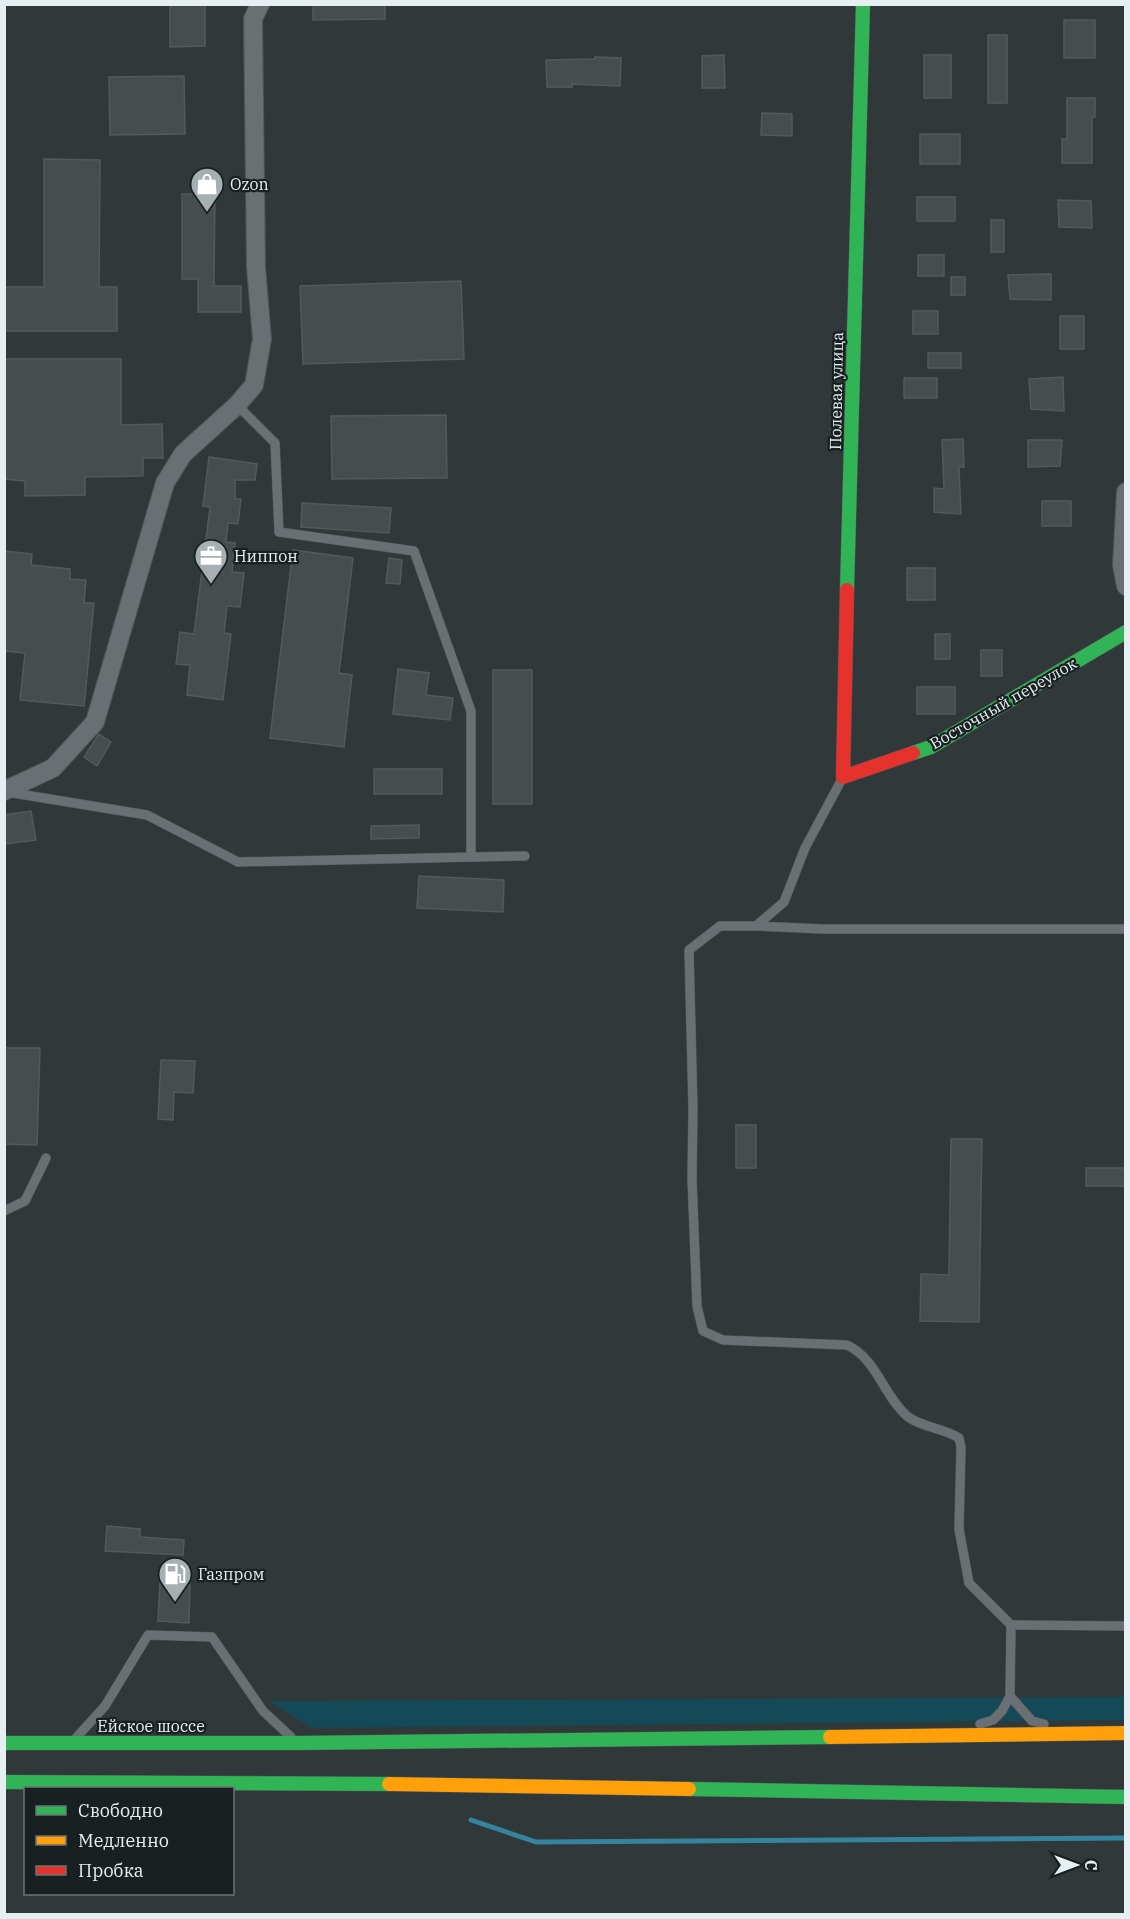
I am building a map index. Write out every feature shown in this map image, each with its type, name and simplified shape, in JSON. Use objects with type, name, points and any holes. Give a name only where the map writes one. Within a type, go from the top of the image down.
[{"type":"main road","name":"Полевая улица","points":[[843,777],[863,4]]},
{"type":"main road","name":"Восточный переулок","points":[[843,777],[932,747],[1125,632]]},
{"type":"main road","name":"Ейское шоссе","points":[[4,1743],[850,1738],[1125,1731]]},
{"type":"main road","points":[[4,1782],[289,1782],[1125,1797]]},
{"type":"street","points":[[4,791],[53,768],[95,722],[165,483],[183,454],[237,405],[254,385],[262,339],[256,267],[253,19],[260,4]]},
{"type":"street","points":[[1125,492],[1125,586]]},
{"type":"lane","points":[[237,405],[275,442],[279,532],[414,551],[471,711],[471,857]]},
{"type":"lane","points":[[756,926],[784,902],[805,848],[843,777]]},
{"type":"lane","points":[[4,791],[147,814],[238,862],[525,856]]},
{"type":"lane","points":[[1125,929],[823,929],[720,926],[689,950],[693,1109],[692,1179],[697,1306],[703,1331],[723,1340],[847,1345],[858,1350],[867,1359],[899,1408],[909,1418],[952,1433],[959,1438],[961,1446],[959,1530],[969,1583],[1011,1625],[1125,1626]]},
{"type":"lane","points":[[4,1211],[25,1202],[46,1158]]},
{"type":"lane","points":[[974,1724],[993,1720],[1002,1711],[1010,1696],[1011,1625]]},
{"type":"lane","points":[[71,1743],[105,1706],[148,1635],[212,1637],[263,1711],[298,1743]]},
{"type":"lane","points":[[1010,1696],[1022,1712],[1032,1720],[1045,1724],[1125,1731]]},
{"type":"lane","points":[[850,1738],[962,1725]]},
{"type":"shaded area","points":[[1125,1697],[1126,1720],[312,1728],[269,1701]]},
{"type":"building","points":[[170,4],[205,4],[205,46],[170,47]]},
{"type":"building","points":[[313,4],[385,4],[385,19],[313,20]]},
{"type":"building","points":[[1064,20],[1095,20],[1095,58],[1064,58]]},
{"type":"building","points":[[988,35],[1007,35],[1007,103],[988,103]]},
{"type":"building","points":[[724,55],[725,88],[702,88],[702,56]]},
{"type":"building","points":[[924,55],[951,55],[951,98],[924,98]]},
{"type":"building","points":[[595,57],[621,58],[620,86],[572,84],[572,87],[547,87],[546,60],[595,59]]},
{"type":"building","points":[[184,76],[185,134],[110,135],[109,77]]},
{"type":"building","points":[[1067,98],[1095,98],[1095,117],[1092,117],[1092,163],[1062,163],[1062,139],[1067,139]]},
{"type":"building","points":[[762,113],[792,114],[792,136],[761,135]]},
{"type":"building","points":[[920,134],[960,134],[960,164],[920,164]]},
{"type":"building","points":[[44,159],[100,160],[99,287],[117,287],[117,331],[4,331],[4,287],[44,287]]},
{"type":"building","points":[[182,194],[215,194],[214,286],[241,286],[241,312],[198,312],[198,279],[182,279]]},
{"type":"building","points":[[917,197],[955,197],[955,221],[917,221]]},
{"type":"building","points":[[1058,200],[1091,201],[1092,228],[1059,227]]},
{"type":"building","points":[[991,220],[1004,220],[1004,252],[991,252]]},
{"type":"building","points":[[918,255],[944,255],[944,276],[918,276]]},
{"type":"building","points":[[1051,274],[1051,300],[1010,299],[1008,275]]},
{"type":"building","points":[[951,277],[965,277],[965,295],[951,295]]},
{"type":"building","points":[[461,281],[464,359],[303,364],[300,286]]},
{"type":"building","points":[[913,311],[938,311],[938,334],[913,334]]},
{"type":"building","points":[[1060,316],[1084,316],[1084,349],[1060,349]]},
{"type":"building","points":[[928,353],[961,353],[961,368],[928,368]]},
{"type":"building","points":[[4,359],[121,359],[121,425],[162,424],[163,458],[143,458],[143,476],[85,477],[85,495],[25,496],[25,481],[4,479]]},
{"type":"building","points":[[1063,377],[1064,411],[1031,409],[1029,379]]},
{"type":"building","points":[[904,378],[937,378],[937,398],[904,398]]},
{"type":"building","points":[[446,415],[447,478],[332,479],[331,416]]},
{"type":"building","points":[[963,439],[964,467],[959,467],[961,514],[934,512],[934,488],[944,489],[942,440]]},
{"type":"building","points":[[1028,440],[1062,440],[1060,466],[1028,467]]},
{"type":"building","points":[[209,457],[257,464],[255,480],[235,480],[235,499],[241,499],[238,524],[228,523],[226,542],[235,543],[232,572],[244,573],[240,607],[227,606],[224,633],[231,634],[223,700],[187,695],[190,665],[176,664],[180,632],[194,634],[210,507],[203,506]]},
{"type":"building","points":[[1042,501],[1071,501],[1071,526],[1042,526]]},
{"type":"building","points":[[302,503],[391,508],[389,533],[301,527]]},
{"type":"building","points":[[293,550],[353,558],[339,673],[352,675],[344,747],[270,738]]},
{"type":"building","points":[[4,551],[32,554],[31,565],[70,569],[70,579],[86,580],[84,603],[94,603],[84,706],[20,700],[25,653],[4,651]]},
{"type":"building","points":[[389,558],[402,560],[400,584],[386,583]]},
{"type":"building","points":[[907,568],[935,568],[935,600],[907,600]]},
{"type":"building","points":[[935,634],[950,634],[950,659],[935,659]]},
{"type":"building","points":[[981,650],[1002,650],[1002,676],[981,676]]},
{"type":"building","points":[[398,669],[429,673],[426,695],[453,698],[450,720],[393,714]]},
{"type":"building","points":[[493,670],[532,670],[532,804],[493,804]]},
{"type":"building","points":[[917,687],[955,687],[955,714],[917,714]]},
{"type":"building","points":[[99,734],[111,742],[97,766],[84,757]]},
{"type":"building","points":[[374,769],[442,769],[442,794],[374,794]]},
{"type":"building","points":[[31,811],[36,840],[4,844],[4,815]]},
{"type":"building","points":[[419,825],[419,838],[371,839],[371,826]]},
{"type":"building","points":[[419,876],[504,880],[503,912],[417,908]]},
{"type":"building","points":[[4,1048],[40,1048],[37,1145],[4,1144]]},
{"type":"building","points":[[161,1060],[195,1061],[193,1093],[174,1092],[173,1120],[158,1119]]},
{"type":"building","points":[[736,1125],[756,1125],[756,1168],[736,1168]]},
{"type":"building","points":[[951,1139],[982,1139],[979,1322],[920,1321],[921,1274],[949,1275]]},
{"type":"building","points":[[1086,1168],[1125,1168],[1125,1186],[1086,1186]]},
{"type":"building","points":[[107,1526],[140,1529],[140,1537],[184,1540],[183,1555],[105,1551]]},
{"type":"building","name":"Газпром","points":[[160,1583],[190,1585],[189,1623],[158,1621]]},
{"type":"waterway","points":[[471,1820],[536,1842],[1126,1838]]},
{"type":"traffic: fast","points":[[847,590],[863,4]]},
{"type":"traffic: fast","points":[[913,753],[931,747],[1126,632]]},
{"type":"traffic: fast","points":[[4,1743],[298,1743],[830,1737]]},
{"type":"traffic: fast","points":[[4,1782],[389,1784]]},
{"type":"traffic: fast","points":[[689,1789],[1126,1797]]},
{"type":"traffic: slow","points":[[830,1737],[1126,1733]]},
{"type":"traffic: slow","points":[[389,1784],[689,1789]]},
{"type":"traffic: jam","points":[[847,590],[843,777],[913,753]]},
{"type":"place","name":"Ozon","points":[[207,213]]},
{"type":"place","name":"Ниппон","points":[[211,585]]},
{"type":"place","name":"Газпром","points":[[175,1603]]}]
